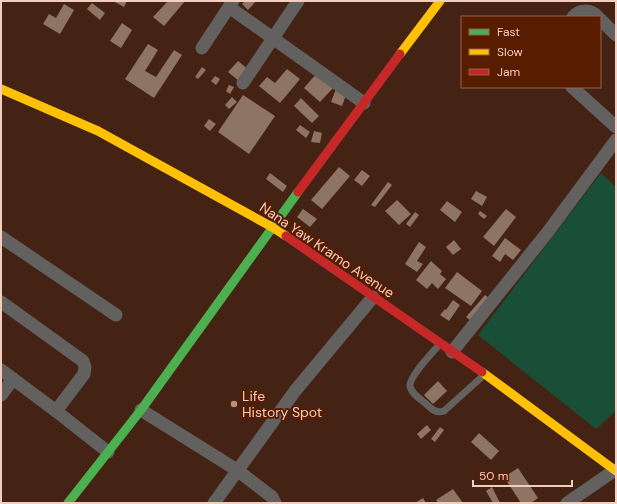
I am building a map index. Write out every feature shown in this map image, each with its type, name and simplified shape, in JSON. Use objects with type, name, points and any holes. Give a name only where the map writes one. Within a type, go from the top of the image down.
[{"type":"main road","points":[[68,503],[141,410],[435,3]]},
{"type":"main road","name":"Nana Yaw Kramo Avenue","points":[[1,89],[98,131],[272,227],[485,374],[616,471]]},
{"type":"street","points":[[243,83],[298,1]]},
{"type":"street","points":[[202,48],[231,4],[273,38],[364,103]]},
{"type":"street","points":[[574,16],[576,13],[585,11],[594,13],[597,16]]},
{"type":"street","points":[[601,20],[616,35]]},
{"type":"street","points":[[573,88],[616,127]]},
{"type":"street","points":[[452,352],[547,234],[616,140]]},
{"type":"street","points":[[1,237],[116,315]]},
{"type":"street","points":[[214,503],[295,391],[373,297]]},
{"type":"street","points":[[1,302],[84,361],[84,374],[56,411]]},
{"type":"street","points":[[1,370],[108,452]]},
{"type":"street","points":[[1,395],[13,379]]},
{"type":"street","points":[[141,410],[237,470],[272,497],[275,503]]},
{"type":"street","points":[[567,503],[616,471]]},
{"type":"lane","points":[[440,344],[412,378],[410,386],[413,392],[434,411],[439,412],[444,410],[485,374]]},
{"type":"green space","points":[[601,173],[616,187],[616,411],[596,429],[478,335]]},
{"type":"building","points":[[113,1],[127,1],[124,7]]},
{"type":"building","points":[[168,1],[185,1],[164,26],[153,17]]},
{"type":"building","points":[[245,1],[256,1],[248,10],[242,4]]},
{"type":"building","points":[[92,3],[105,13],[100,20],[87,9]]},
{"type":"building","points":[[64,4],[74,10],[60,34],[43,24],[49,14],[56,18]]},
{"type":"building","points":[[122,23],[132,30],[121,48],[110,41]]},
{"type":"building","points":[[148,44],[158,50],[145,71],[156,77],[174,50],[182,55],[154,98],[125,79]]},
{"type":"building","points":[[238,61],[249,70],[239,81],[228,72]]},
{"type":"building","points":[[202,67],[206,70],[198,79],[195,77]]},
{"type":"building","points":[[287,69],[300,79],[280,103],[259,86],[267,77],[275,83]]},
{"type":"building","points":[[316,74],[333,88],[320,102],[304,88]]},
{"type":"building","points":[[215,76],[220,79],[216,85],[211,81]]},
{"type":"building","points":[[229,85],[234,87],[230,94],[226,91]]},
{"type":"building","points":[[336,89],[347,92],[342,106],[331,102]]},
{"type":"building","points":[[243,95],[275,116],[249,154],[218,132]]},
{"type":"building","points":[[232,97],[237,102],[229,109],[225,105]]},
{"type":"building","points":[[301,98],[319,116],[312,123],[294,106]]},
{"type":"building","points":[[209,119],[216,124],[210,131],[204,126]]},
{"type":"building","points":[[300,125],[310,132],[306,138],[296,130]]},
{"type":"building","points":[[314,131],[322,133],[320,143],[311,142]]},
{"type":"building","points":[[339,167],[350,176],[322,209],[311,200]]},
{"type":"building","points":[[362,170],[370,176],[362,186],[354,180]]},
{"type":"building","points":[[270,173],[287,186],[283,192],[266,179]]},
{"type":"building","points":[[388,182],[392,185],[375,207],[371,205]]},
{"type":"building","points":[[476,191],[487,197],[482,206],[471,199]]},
{"type":"building","points":[[397,200],[411,214],[399,225],[385,211]]},
{"type":"building","points":[[447,201],[462,212],[455,222],[440,210]]},
{"type":"building","points":[[303,209],[317,219],[310,227],[297,217]]},
{"type":"building","points":[[506,209],[516,217],[494,246],[483,237]]},
{"type":"building","points":[[480,211],[487,216],[484,219],[478,214]]},
{"type":"building","points":[[415,212],[419,215],[410,227],[406,224]]},
{"type":"building","points":[[505,238],[521,250],[513,260],[505,254],[500,262],[492,256]]},
{"type":"building","points":[[454,240],[461,249],[453,255],[446,247]]},
{"type":"building","points":[[419,242],[426,247],[417,261],[423,264],[417,272],[405,264]]},
{"type":"building","points":[[431,261],[442,271],[440,274],[446,279],[438,289],[432,283],[427,289],[416,280]]},
{"type":"building","points":[[457,272],[482,291],[471,306],[445,288]]},
{"type":"building","points":[[485,295],[490,299],[471,321],[466,317]]},
{"type":"building","points":[[453,300],[460,305],[449,321],[440,315],[445,309],[446,310]]},
{"type":"building","points":[[438,381],[447,391],[433,404],[424,395]]},
{"type":"building","points":[[427,425],[431,430],[421,439],[417,434]]},
{"type":"building","points":[[440,427],[444,430],[435,442],[431,439]]},
{"type":"building","points":[[479,433],[499,451],[491,460],[471,442]]},
{"type":"building","points":[[518,468],[538,498],[531,503],[521,503],[504,477]]},
{"type":"building","points":[[492,487],[500,503],[493,503],[486,491]]},
{"type":"building","points":[[453,489],[463,503],[438,503],[436,500]]},
{"type":"building","points":[[423,498],[426,503],[415,503]]},
{"type":"traffic: fast","points":[[68,503],[141,410],[298,192]]},
{"type":"traffic: slow","points":[[400,54],[440,1]]},
{"type":"traffic: slow","points":[[1,89],[98,131],[286,236]]},
{"type":"traffic: slow","points":[[482,372],[616,471]]},
{"type":"traffic: jam","points":[[298,192],[400,54]]},
{"type":"traffic: jam","points":[[286,236],[482,372]]},
{"type":"place","name":"Life History Spot","points":[[234,404]]}]
